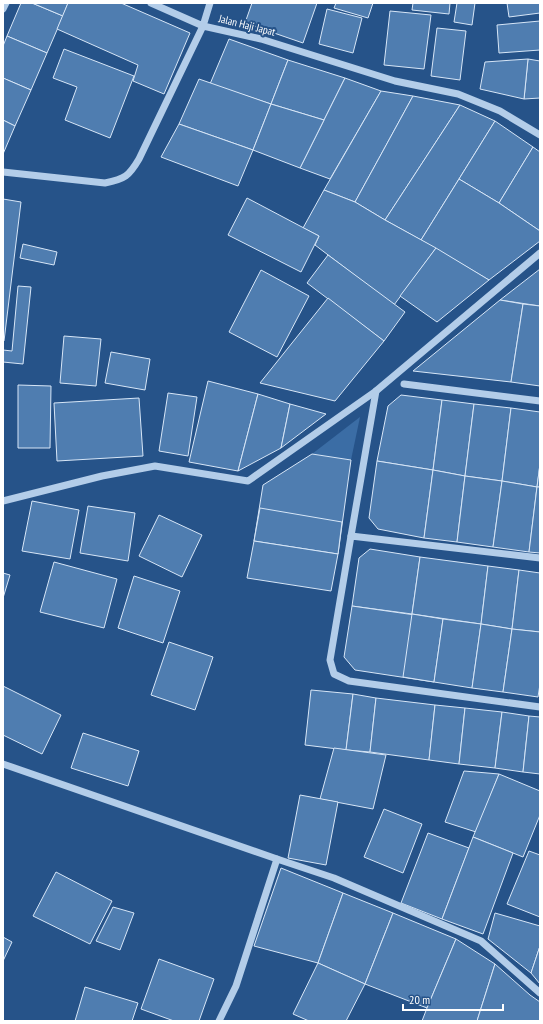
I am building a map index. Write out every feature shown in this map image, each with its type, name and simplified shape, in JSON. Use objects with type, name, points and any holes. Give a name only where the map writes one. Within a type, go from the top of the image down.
[{"type":"street","points":[[3,9],[6,3]]},
{"type":"street","points":[[151,3],[203,26],[210,3]]},
{"type":"street","name":"Jalan Haji Japat","points":[[3,172],[105,183],[121,180],[132,171],[139,159],[203,26],[261,39],[395,81],[458,94],[500,111],[540,135]]},
{"type":"street","points":[[3,501],[102,476],[155,466],[248,481],[376,391],[540,253]]},
{"type":"street","points":[[404,384],[540,400]]},
{"type":"street","points":[[376,391],[330,660],[334,674],[349,681],[540,707]]},
{"type":"street","points":[[351,536],[540,558]]},
{"type":"street","points":[[3,764],[334,878],[481,941],[540,993]]},
{"type":"street","points":[[219,1021],[236,986],[277,859]]},
{"type":"shaded area","points":[[360,417],[351,460],[312,454]]},
{"type":"building","points":[[21,3],[32,3],[63,16],[47,53],[7,36]]},
{"type":"building","points":[[32,3],[68,3],[63,16]]},
{"type":"building","points":[[68,3],[121,3],[190,33],[164,94],[133,81],[138,65],[57,29]]},
{"type":"building","points":[[252,3],[317,3],[303,43],[245,23]]},
{"type":"building","points":[[336,3],[373,3],[368,18],[334,8]]},
{"type":"building","points":[[413,3],[450,3],[449,14],[412,10]]},
{"type":"building","points":[[457,3],[475,3],[472,25],[454,22]]},
{"type":"building","points":[[507,3],[540,3],[540,13],[509,17]]},
{"type":"building","points":[[327,9],[362,18],[353,53],[319,44]]},
{"type":"building","points":[[390,11],[431,15],[424,69],[384,65]]},
{"type":"building","points":[[540,21],[540,50],[499,53],[497,25]]},
{"type":"building","points":[[437,28],[466,31],[460,80],[431,76]]},
{"type":"building","points":[[7,36],[47,53],[31,90],[3,78],[3,46]]},
{"type":"building","points":[[229,39],[288,60],[271,104],[210,84]]},
{"type":"building","points":[[64,49],[134,76],[110,138],[65,120],[77,87],[53,78]]},
{"type":"building","points":[[528,59],[540,61],[540,98],[524,99]]},
{"type":"building","points":[[528,59],[524,99],[480,89],[485,62]]},
{"type":"building","points":[[288,60],[345,78],[324,120],[271,104]]},
{"type":"building","points":[[3,78],[31,90],[15,126],[3,120]]},
{"type":"building","points":[[345,78],[381,91],[330,179],[300,168]]},
{"type":"building","points":[[199,79],[271,104],[253,150],[179,124]]},
{"type":"building","points":[[381,91],[413,96],[355,202],[324,190]]},
{"type":"building","points":[[413,96],[460,105],[385,220],[355,202]]},
{"type":"building","points":[[271,104],[324,120],[300,168],[253,150]]},
{"type":"building","points":[[460,105],[495,121],[421,240],[385,220]]},
{"type":"building","points":[[3,120],[15,126],[3,154]]},
{"type":"building","points":[[495,121],[533,147],[499,203],[459,179]]},
{"type":"building","points":[[179,124],[253,150],[238,186],[161,157]]},
{"type":"building","points":[[533,147],[540,152],[540,231],[499,203]]},
{"type":"building","points":[[459,179],[499,203],[540,231],[540,241],[489,280],[421,240]]},
{"type":"building","points":[[324,190],[355,202],[436,248],[394,305],[315,245],[319,236],[303,228]]},
{"type":"building","points":[[247,198],[319,236],[301,272],[228,235]]},
{"type":"building","points":[[3,199],[21,202],[4,341],[3,341]]},
{"type":"building","points":[[23,244],[57,252],[54,265],[20,258]]},
{"type":"building","points":[[436,248],[489,280],[437,322],[400,296]]},
{"type":"building","points":[[328,255],[405,312],[384,341],[307,283]]},
{"type":"building","points":[[540,269],[540,306],[500,300]]},
{"type":"building","points":[[261,270],[309,296],[277,357],[229,332]]},
{"type":"building","points":[[18,286],[31,287],[23,364],[3,362],[3,350],[12,351]]},
{"type":"building","points":[[328,298],[384,341],[335,401],[260,383]]},
{"type":"building","points":[[500,300],[523,304],[511,382],[413,371]]},
{"type":"building","points":[[523,304],[540,306],[540,386],[511,382]]},
{"type":"building","points":[[64,336],[101,339],[96,386],[60,383]]},
{"type":"building","points":[[111,352],[150,359],[145,390],[105,383]]},
{"type":"building","points":[[208,381],[258,394],[238,471],[189,462]]},
{"type":"building","points":[[18,385],[51,386],[50,448],[18,448]]},
{"type":"building","points":[[168,393],[197,397],[188,456],[159,451]]},
{"type":"building","points":[[258,394],[290,404],[281,448],[238,471]]},
{"type":"building","points":[[401,395],[442,400],[433,470],[377,461],[388,406]]},
{"type":"building","points":[[139,398],[143,456],[57,461],[54,403]]},
{"type":"building","points":[[442,400],[474,404],[465,476],[433,470]]},
{"type":"building","points":[[290,404],[326,414],[281,448]]},
{"type":"building","points":[[474,404],[511,408],[502,481],[465,476]]},
{"type":"building","points":[[511,408],[540,412],[540,464],[537,487],[502,481]]},
{"type":"building","points":[[312,454],[351,460],[338,554],[254,541],[263,485]]},
{"type":"building","points":[[377,461],[433,470],[424,538],[378,529],[369,518]]},
{"type":"building","points":[[540,464],[540,487],[537,487]]},
{"type":"building","points":[[433,470],[465,476],[457,542],[424,538]]},
{"type":"building","points":[[465,476],[502,481],[493,547],[457,542]]},
{"type":"building","points":[[502,481],[537,487],[529,552],[493,547]]},
{"type":"building","points":[[537,487],[540,487],[540,553],[529,552]]},
{"type":"building","points":[[32,501],[79,510],[70,559],[22,551]]},
{"type":"building","points":[[88,506],[135,513],[128,561],[80,553]]},
{"type":"building","points":[[260,508],[342,522],[338,554],[254,541]]},
{"type":"building","points":[[159,515],[202,535],[182,577],[139,556]]},
{"type":"building","points":[[254,541],[338,554],[331,591],[247,578]]},
{"type":"building","points":[[370,549],[420,557],[412,614],[352,606],[359,558]]},
{"type":"building","points":[[420,557],[488,566],[481,624],[412,614]]},
{"type":"building","points":[[54,562],[117,579],[104,628],[40,612]]},
{"type":"building","points":[[488,566],[519,570],[512,629],[481,624]]},
{"type":"building","points":[[519,570],[540,573],[540,632],[512,629]]},
{"type":"building","points":[[3,573],[10,575],[3,598]]},
{"type":"building","points":[[134,576],[180,591],[163,643],[118,628]]},
{"type":"building","points":[[352,606],[443,619],[434,682],[355,670],[344,657]]},
{"type":"building","points":[[412,614],[443,619],[434,682],[403,677]]},
{"type":"building","points":[[443,619],[481,624],[472,688],[434,682]]},
{"type":"building","points":[[481,624],[512,629],[503,692],[472,688]]},
{"type":"building","points":[[512,629],[540,632],[540,684],[538,697],[503,692]]},
{"type":"building","points":[[169,642],[213,657],[195,710],[151,695]]},
{"type":"building","points":[[3,686],[61,715],[42,754],[3,735]]},
{"type":"building","points":[[311,690],[353,694],[346,750],[305,745]]},
{"type":"building","points":[[353,694],[376,698],[370,752],[346,750]]},
{"type":"building","points":[[376,698],[435,705],[429,760],[370,752]]},
{"type":"building","points":[[435,705],[465,708],[459,764],[429,760]]},
{"type":"building","points":[[465,708],[502,712],[495,768],[459,764]]},
{"type":"building","points":[[502,712],[529,716],[523,772],[495,768]]},
{"type":"building","points":[[529,716],[540,717],[540,774],[523,772]]},
{"type":"building","points":[[83,733],[139,751],[128,786],[71,768]]},
{"type":"building","points":[[334,748],[386,755],[373,809],[320,799]]},
{"type":"building","points":[[464,771],[499,774],[476,832],[445,822]]},
{"type":"building","points":[[499,774],[540,791],[540,815],[523,857],[473,837]]},
{"type":"building","points":[[300,795],[338,802],[326,865],[288,858]]},
{"type":"building","points":[[384,809],[422,824],[403,873],[364,857]]},
{"type":"building","points":[[428,833],[469,848],[442,919],[401,903]]},
{"type":"building","points":[[473,837],[513,853],[483,934],[442,919]]},
{"type":"building","points":[[529,851],[540,855],[540,917],[507,904]]},
{"type":"building","points":[[281,868],[343,893],[318,963],[254,946]]},
{"type":"building","points":[[56,872],[112,901],[90,944],[33,916]]},
{"type":"building","points":[[343,893],[393,913],[365,984],[318,963]]},
{"type":"building","points":[[113,907],[134,913],[120,950],[96,941]]},
{"type":"building","points":[[393,913],[456,939],[427,1008],[365,984]]},
{"type":"building","points":[[495,913],[540,926],[540,946],[531,973],[488,939]]},
{"type":"building","points":[[3,937],[12,942],[3,961]]},
{"type":"building","points":[[456,939],[495,964],[477,1021],[422,1021],[427,1008]]},
{"type":"building","points":[[540,946],[540,984],[531,973]]},
{"type":"building","points":[[159,959],[214,979],[199,1021],[174,1021],[141,1009]]},
{"type":"building","points":[[318,963],[365,984],[346,1021],[309,1021],[293,1014]]},
{"type":"building","points":[[495,964],[540,1002],[540,1021],[477,1021]]},
{"type":"building","points":[[85,987],[138,1003],[132,1021],[75,1021]]}]
